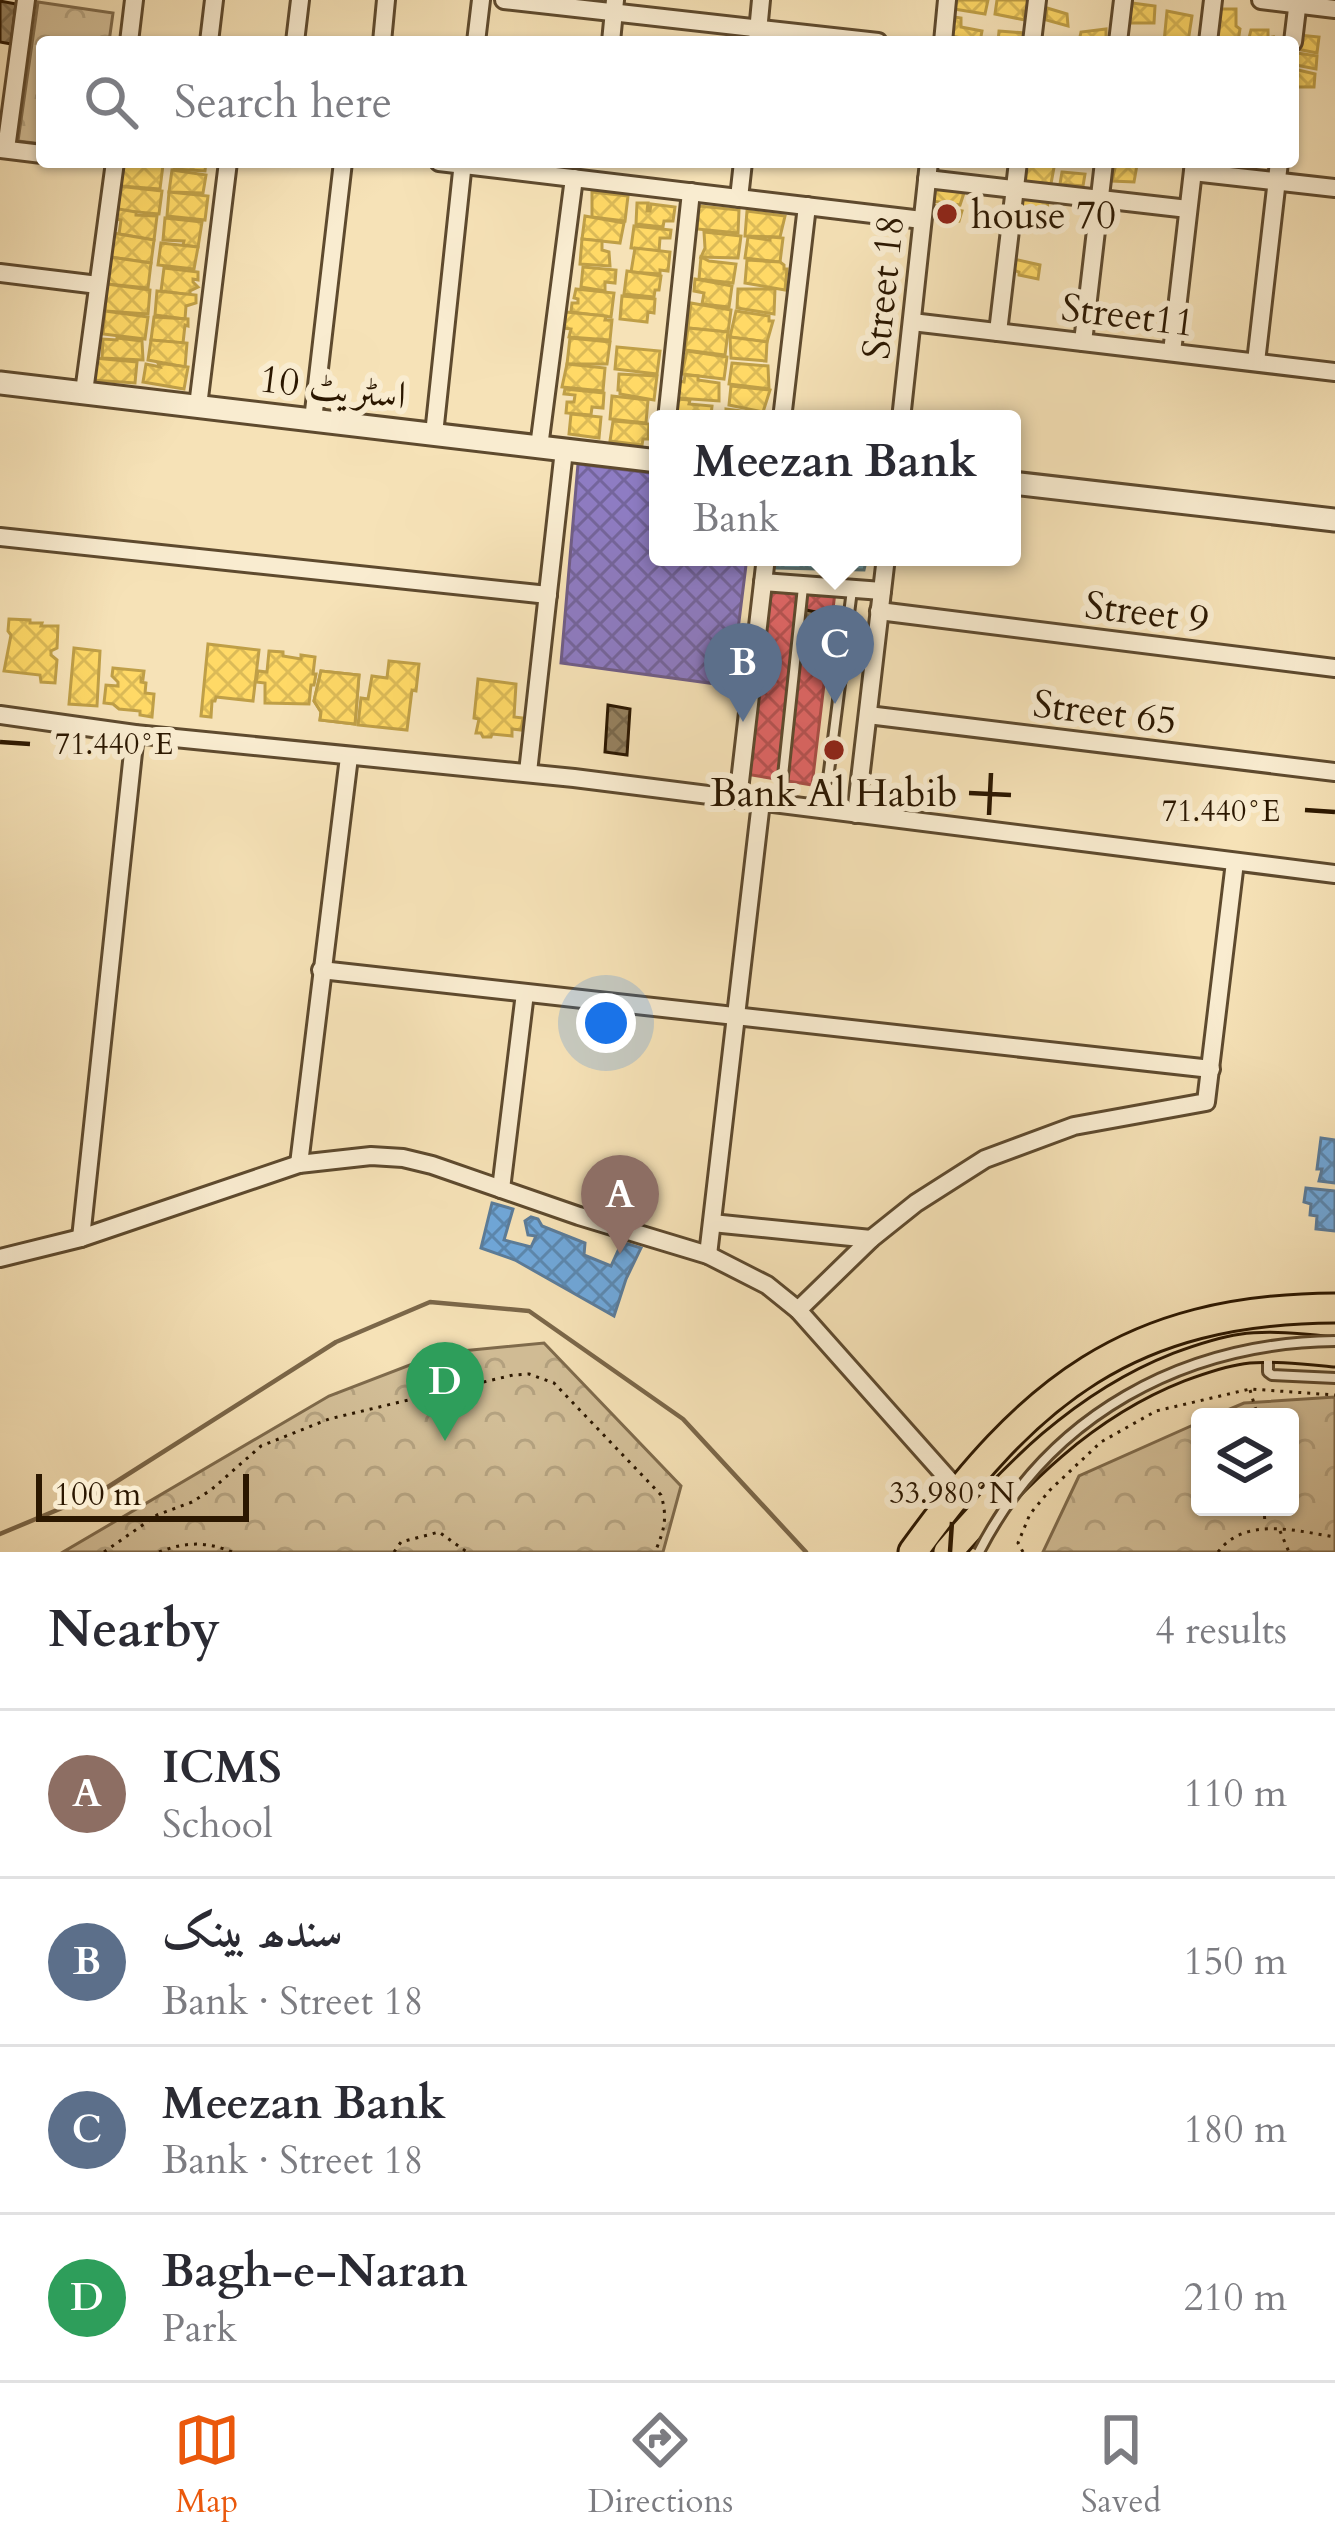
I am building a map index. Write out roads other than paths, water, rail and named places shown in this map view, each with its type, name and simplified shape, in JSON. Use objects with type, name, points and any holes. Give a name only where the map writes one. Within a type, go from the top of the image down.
[{"type":"highway","points":[[913,1552],[958,1490],[1072,1379],[1140,1342],[1182,1328],[1282,1309],[1335,1308]]},
{"type":"highway","points":[[948,1552],[1063,1433],[1147,1380],[1241,1349],[1335,1352]]},
{"type":"highway","points":[[975,1552],[1005,1490]]},
{"type":"street","points":[[26,0],[3,149],[36,153]]},
{"type":"street","points":[[122,0],[134,1],[130,36]]},
{"type":"street","points":[[209,36],[214,0]]},
{"type":"street","points":[[296,36],[299,0]]},
{"type":"street","points":[[383,36],[386,0]]},
{"type":"street","points":[[477,36],[481,0]]},
{"type":"street","points":[[504,0],[615,6],[757,35],[761,0]]},
{"type":"street","points":[[944,36],[947,0]]},
{"type":"street","points":[[1033,36],[1037,0]]},
{"type":"street","points":[[1119,36],[1123,0]]},
{"type":"street","points":[[1209,36],[1213,0]]},
{"type":"street","points":[[1261,0],[1335,9]]},
{"type":"street","points":[[1294,36],[1298,2]]},
{"type":"street","points":[[612,36],[615,6]]},
{"type":"street","points":[[84,392],[113,168]]},
{"type":"street","points":[[198,406],[227,168]]},
{"type":"street","points":[[314,420],[343,168]]},
{"type":"street","points":[[434,434],[462,168]]},
{"type":"street","points":[[500,168],[574,178],[596,171],[691,192],[922,220]]},
{"type":"street","points":[[739,198],[742,168]]},
{"type":"street","points":[[998,332],[1017,168]]},
{"type":"street","points":[[1083,342],[1103,168]]},
{"type":"street","points":[[1172,352],[1193,168]]},
{"type":"street","points":[[1210,168],[1278,172],[1335,188]]},
{"type":"street","points":[[928,171],[1015,189],[1188,209]]},
{"type":"street","name":"Street 18","points":[[903,410],[928,171]]},
{"type":"street","points":[[1256,362],[1278,172]]},
{"type":"street","points":[[538,447],[574,178]]},
{"type":"street","points":[[668,410],[691,192]]},
{"type":"street","points":[[783,410],[807,206]]},
{"type":"street","points":[[0,273],[98,285]]},
{"type":"street","name":"Street11","points":[[913,322],[1334,371]]},
{"type":"street","points":[[1334,371],[1335,351]]},
{"type":"street","name":"اسٹریٹ 10","points":[[0,383],[649,460]]},
{"type":"street","points":[[528,772],[564,450]]},
{"type":"street","points":[[1021,483],[1335,520]]},
{"type":"street","points":[[0,537],[548,596]]},
{"type":"street","points":[[738,799],[765,566]]},
{"type":"street","points":[[856,814],[885,566]]},
{"type":"street","points":[[763,582],[882,591]]},
{"type":"street","name":"Street 9","points":[[880,611],[1335,668]]},
{"type":"street","points":[[0,715],[135,734],[528,772],[1335,874]]},
{"type":"street","name":"Street 65","points":[[868,715],[1335,772]]},
{"type":"street","points":[[81,1238],[135,734]]},
{"type":"street","points":[[299,1164],[349,757]]},
{"type":"street","points":[[708,1255],[735,1016],[770,803]]},
{"type":"street","points":[[798,1310],[871,1239],[916,1203],[985,1159],[1074,1126],[1205,1102],[1235,862]]},
{"type":"street","points":[[321,970],[1211,1069]]},
{"type":"street","points":[[501,1189],[525,993]]},
{"type":"street","points":[[0,1258],[81,1238],[299,1164],[349,1157],[403,1158],[432,1165],[708,1255],[766,1285],[798,1310],[958,1490]]},
{"type":"street","points":[[712,1223],[871,1239]]},
{"type":"lane","points":[[770,803],[803,585]]},
{"type":"lane","points":[[828,779],[852,589]]},
{"type":"lane","points":[[975,1552],[1038,1464],[1075,1429],[1110,1405],[1151,1382],[1235,1353],[1299,1341],[1335,1341]]},
{"type":"lane","points":[[1268,1348],[1272,1375],[1335,1378]]},
{"type":"waterway","points":[[0,1534],[100,1492],[336,1342],[430,1302],[529,1311],[683,1419],[806,1552]]},
{"type":"place","name":"house 70","points":[[947,214]]},
{"type":"place","name":"Meezan Bank","points":[[835,704]]},
{"type":"place","name":"سندھ بینک","points":[[743,722]]},
{"type":"place","name":"Bank Al Habib","points":[[834,750]]},
{"type":"place","name":"ICMS","points":[[620,1254]]},
{"type":"place","name":"Bagh-e-Naran","points":[[445,1441]]}]
